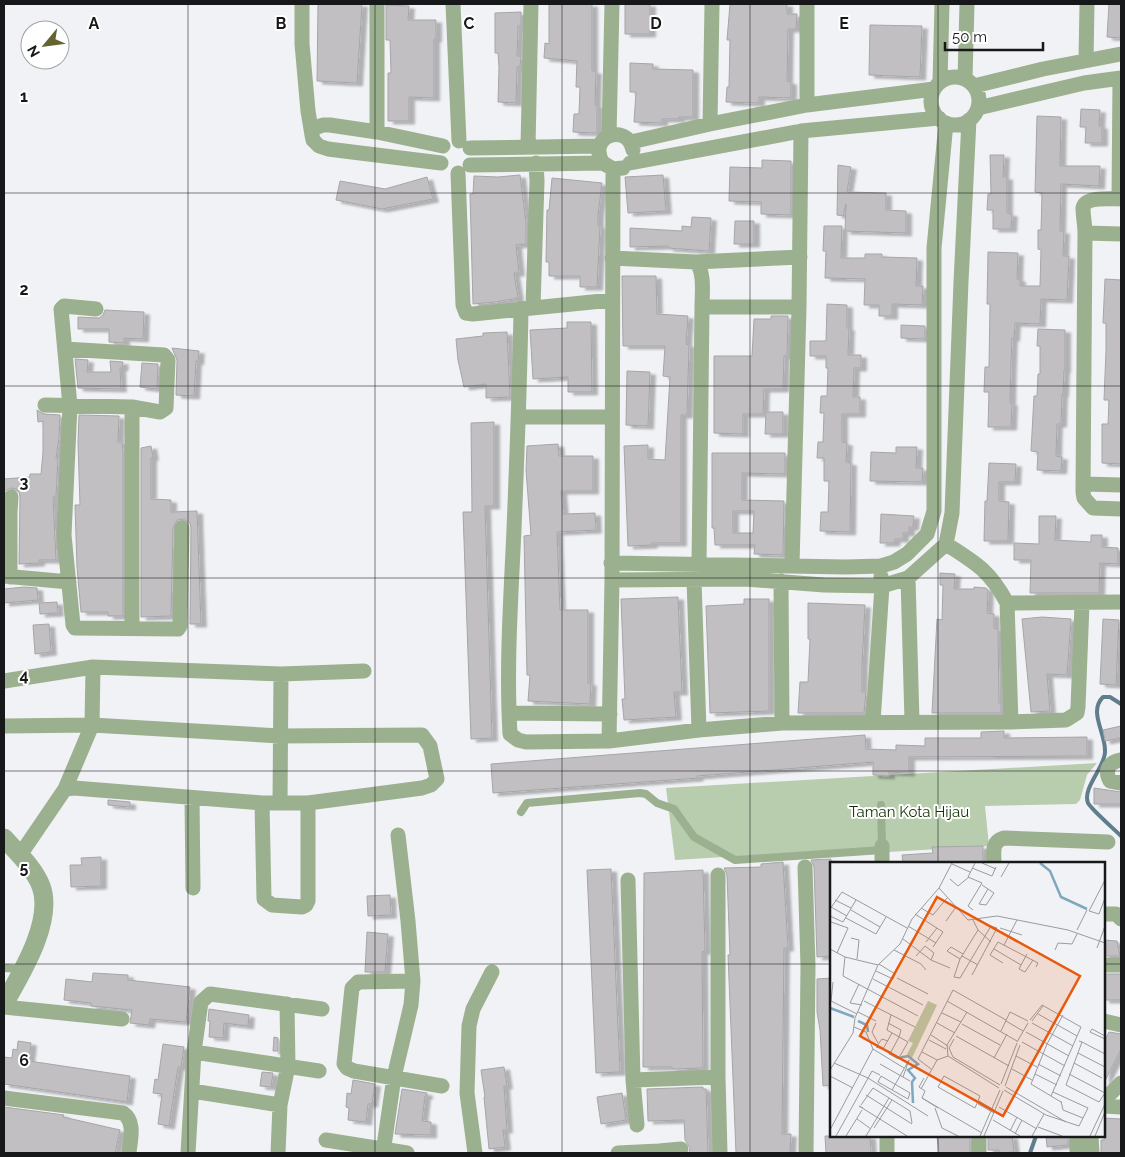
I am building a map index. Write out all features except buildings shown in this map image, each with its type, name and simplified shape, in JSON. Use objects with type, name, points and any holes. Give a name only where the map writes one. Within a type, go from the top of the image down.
[{"type":"street","points":[[302,4],[302,44],[308,111],[313,140],[319,146],[328,149],[440,163],[450,172],[464,169],[536,163],[622,168],[630,162],[801,131],[942,121],[960,124],[970,120],[976,113],[978,95],[969,83],[954,77],[937,86],[807,105],[631,142]]},
{"type":"street","points":[[377,4],[377,132]]},
{"type":"street","points":[[453,4],[464,144],[472,154],[464,169],[464,309],[466,313],[612,300]]},
{"type":"street","points":[[528,146],[531,4]]},
{"type":"street","points":[[609,741],[612,580],[612,258],[608,166],[598,154],[604,140],[612,4]]},
{"type":"street","points":[[710,124],[712,4]]},
{"type":"street","points":[[807,4],[807,105]]},
{"type":"street","points":[[612,564],[696,572],[747,572],[792,565],[881,566],[894,562],[919,543],[927,534],[934,511],[934,248],[942,121],[932,107],[932,98],[937,86],[942,4]]},
{"type":"street","points":[[967,4],[969,83]]},
{"type":"street","points":[[1086,60],[1087,4]]},
{"type":"street","points":[[969,83],[1121,54]]},
{"type":"street","points":[[978,108],[1084,83],[1121,78],[1120,199],[1092,200],[1083,207],[1085,233],[1084,498],[1093,508],[1121,509]]},
{"type":"street","points":[[756,116],[759,138]]},
{"type":"street","points":[[747,572],[781,581],[824,585],[882,586],[908,578],[946,544],[952,513],[960,282],[970,120]]},
{"type":"street","points":[[312,129],[330,125],[377,132],[443,146]]},
{"type":"street","points":[[792,565],[799,308],[801,131]]},
{"type":"street","points":[[440,163],[439,154],[443,146],[450,141],[464,144],[528,146],[604,140],[620,134],[631,142],[634,154],[630,162]]},
{"type":"street","points":[[536,163],[537,181],[519,417],[511,588],[510,734],[518,740],[526,742],[609,741],[699,730],[782,723],[1066,720],[1076,713],[1078,707],[1082,604]]},
{"type":"street","points":[[1085,233],[1121,234]]},
{"type":"street","points":[[612,258],[696,262],[800,257]]},
{"type":"street","points":[[696,262],[700,266],[701,272],[702,307],[696,572],[699,730]]},
{"type":"street","points":[[934,280],[960,282]]},
{"type":"street","points":[[96,309],[62,307],[70,406],[64,527],[72,625],[75,628],[175,630],[180,626],[182,528]]},
{"type":"street","points":[[702,307],[799,308]]},
{"type":"street","points":[[45,405],[132,408],[160,412],[166,408],[168,360],[164,354],[64,348]]},
{"type":"street","points":[[132,408],[132,628]]},
{"type":"street","points":[[519,417],[612,417]]},
{"type":"street","points":[[1084,484],[1121,485]]},
{"type":"street","points":[[11,497],[7,576],[69,582]]},
{"type":"street","points":[[934,511],[952,513]]},
{"type":"street","points":[[946,544],[978,564],[989,574],[1007,603],[1011,722]]},
{"type":"street","points":[[873,722],[882,586],[881,566]]},
{"type":"street","points":[[612,580],[696,572]]},
{"type":"street","points":[[908,578],[912,722]]},
{"type":"street","points":[[781,581],[782,723]]},
{"type":"street","points":[[1007,603],[1082,604],[1121,602]]},
{"type":"street","points":[[20,855],[65,789],[92,725],[93,667]]},
{"type":"street","points":[[4,681],[93,667],[281,674],[364,671]]},
{"type":"street","points":[[280,803],[281,674]]},
{"type":"street","points":[[509,713],[610,714]]},
{"type":"street","points":[[4,726],[92,725],[280,736],[422,735],[430,746],[437,779],[431,785],[422,788],[308,803],[262,803],[74,788],[65,789]]},
{"type":"street","points":[[1121,760],[1110,764],[1108,767],[1110,781],[1121,783]]},
{"type":"street","points":[[192,798],[193,888]]},
{"type":"street","points":[[262,803],[264,899],[272,905],[302,907],[308,901],[308,803]]},
{"type":"street","points":[[383,1151],[394,1076],[411,1006],[413,981],[398,835]]},
{"type":"street","points":[[4,838],[20,855],[38,880],[43,900],[41,927],[24,970],[4,1005],[122,1019]]},
{"type":"street","points":[[994,862],[994,845],[1004,838],[1108,842]]},
{"type":"street","points":[[805,867],[808,966],[806,1153]]},
{"type":"street","points":[[718,875],[720,1153]]},
{"type":"street","points":[[628,880],[632,1080],[637,1125]]},
{"type":"street","points":[[1105,914],[1116,914],[1121,919]]},
{"type":"street","points":[[1105,964],[1121,965]]},
{"type":"street","points":[[475,1153],[467,1093],[469,1026],[473,1009],[492,972]]},
{"type":"street","points":[[413,981],[358,982],[352,988],[344,1064],[346,1068],[354,1071],[394,1076],[442,1086]]},
{"type":"street","points":[[188,1153],[194,1052],[200,1002],[210,994],[322,1010]]},
{"type":"street","points":[[278,1153],[280,1105],[288,1066],[287,1004]]},
{"type":"street","points":[[194,1052],[319,1071]]},
{"type":"street","points":[[632,1080],[718,1077]]},
{"type":"street","points":[[1105,1099],[1121,1082]]},
{"type":"street","points":[[192,1091],[280,1105]]},
{"type":"street","points":[[4,1098],[123,1113],[131,1123],[129,1153]]},
{"type":"street","points":[[1105,1106],[1121,1107]]},
{"type":"street","points":[[887,1137],[887,1153]]},
{"type":"street","points":[[979,1137],[979,1153]]},
{"type":"street","points":[[1077,1153],[1078,1137]]},
{"type":"street","points":[[1091,1137],[1092,1153]]},
{"type":"street","points":[[326,1140],[383,1151],[407,1153]]},
{"type":"street","points":[[618,1153],[659,1152],[681,1149]]},
{"type":"lane","points":[[521,812],[528,804],[640,793],[646,794],[657,803],[674,809],[694,837],[735,860],[882,853],[881,805]]},
{"type":"lane","points":[[4,968],[24,970]]},
{"type":"green space","name":"Taman Kota Hijau","points":[[1097,763],[1087,775],[1080,800],[1076,804],[985,806],[989,846],[888,852],[888,847],[675,860],[666,788]]},
{"type":"waterway","points":[[1121,704],[1110,697],[1103,697],[1099,703],[1097,716],[1105,745],[1105,752],[1102,764],[1091,784],[1087,797],[1090,806],[1121,836]]},
{"type":"waterway","points":[[1030,1153],[1036,1137]]}]
